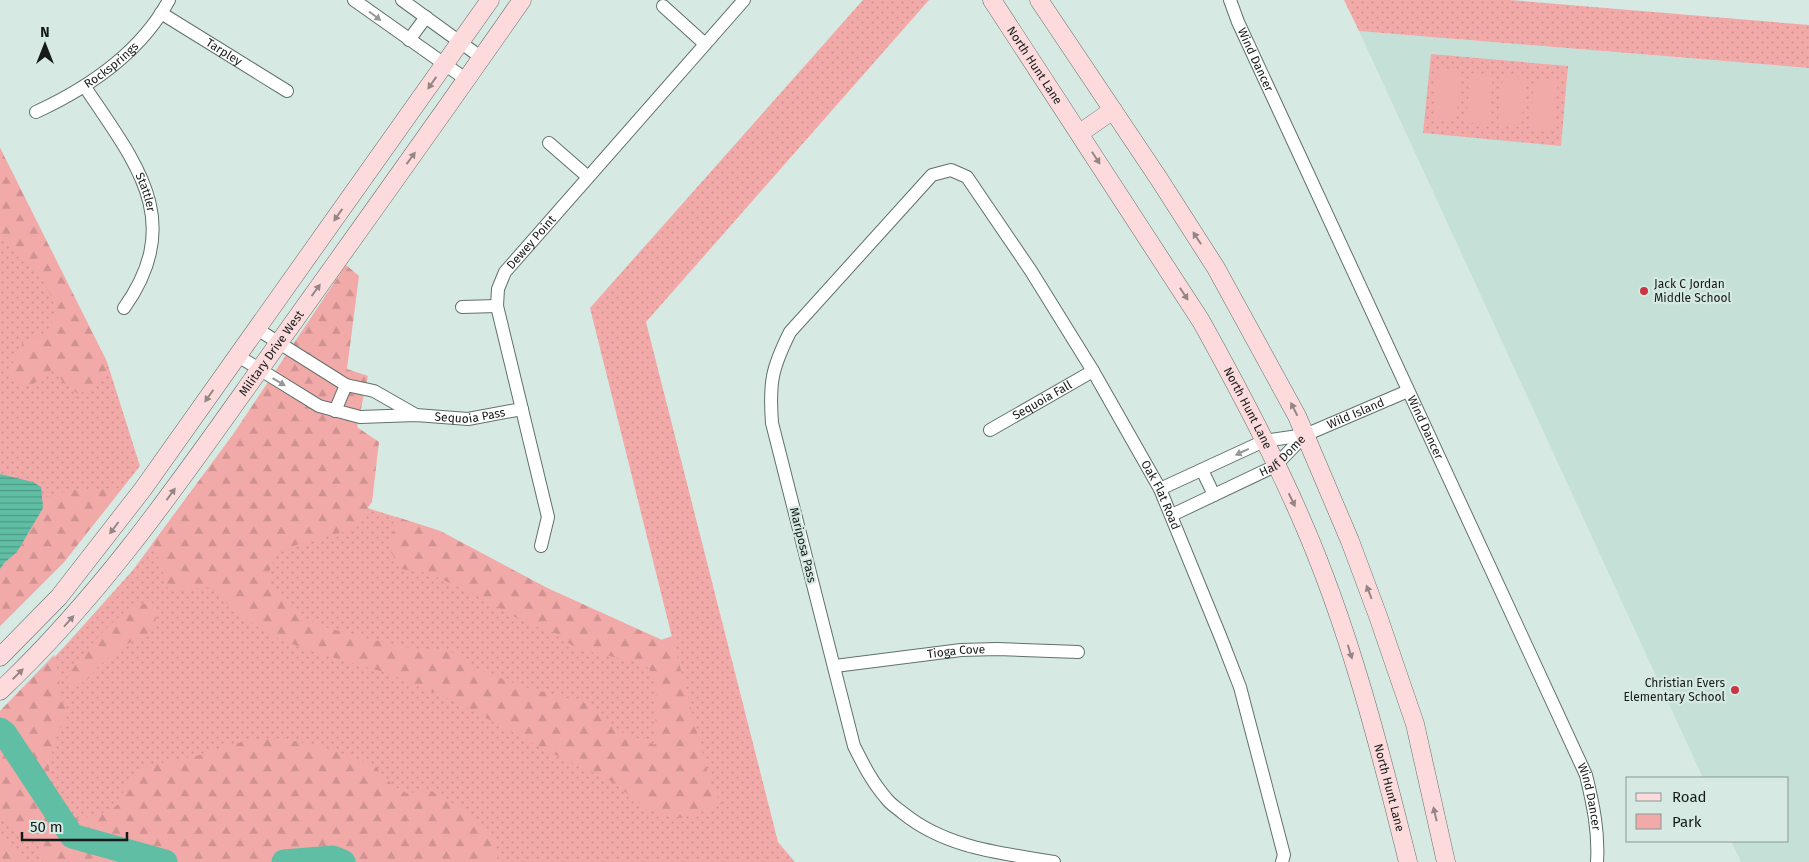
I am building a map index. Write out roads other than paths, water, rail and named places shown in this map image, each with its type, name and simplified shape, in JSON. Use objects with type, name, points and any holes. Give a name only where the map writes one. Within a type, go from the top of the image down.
[{"type":"main road","name":"Military Drive West","points":[[0,657],[59,597],[102,544],[238,356],[490,0]]},
{"type":"main road","name":"Military Drive West","points":[[0,691],[70,621],[139,536],[467,80],[522,0]]},
{"type":"main road","name":"North Hunt Lane","points":[[992,0],[1201,320],[1264,441],[1300,516],[1345,635],[1380,750],[1408,862]]},
{"type":"main road","points":[[1039,0],[1216,268],[1271,365],[1297,416],[1336,506],[1378,616],[1412,715],[1446,862]]},
{"type":"main road","points":[[1080,133],[1113,110]]},
{"type":"street","name":"Rocksprings","points":[[36,112],[84,87],[131,49],[169,0]]},
{"type":"street","points":[[354,0],[467,80]]},
{"type":"street","points":[[402,0],[482,58]]},
{"type":"street","name":"Dewey Point","points":[[540,546],[548,517],[497,306],[498,289],[505,272],[744,0]]},
{"type":"street","name":"Wind Dancer","points":[[1230,0],[1238,22],[1586,775],[1594,810],[1598,862]]},
{"type":"street","points":[[664,6],[705,44]]},
{"type":"street","name":"Tarpley","points":[[161,12],[287,91]]},
{"type":"street","points":[[409,40],[426,17]]},
{"type":"street","name":"Stattler","points":[[84,87],[132,158],[144,182],[151,207],[153,234],[149,260],[133,297],[124,308]]},
{"type":"street","points":[[549,143],[588,177]]},
{"type":"street","name":"Oak Flat Road","points":[[952,170],[967,177],[1031,271],[1093,371],[1160,489],[1240,687],[1284,855],[1282,862]]},
{"type":"street","name":"Mariposa Pass","points":[[952,170],[932,176],[790,332],[778,356],[771,381],[772,423],[854,746],[868,775],[886,799],[914,822],[943,838],[977,849],[1054,862]]},
{"type":"street","points":[[462,307],[497,306]]},
{"type":"street","name":"Sequoia Pass","points":[[257,329],[346,385],[374,391],[416,415]]},
{"type":"street","name":"Sequoia Pass","points":[[238,356],[319,406],[360,417],[416,415],[468,419],[522,409]]},
{"type":"street","name":"Sequoia Fall","points":[[990,430],[1093,371]]},
{"type":"street","points":[[335,411],[346,385]]},
{"type":"street","name":"Wild Island","points":[[1305,435],[1408,391]]},
{"type":"street","name":"Half Dome","points":[[1160,489],[1264,441],[1305,435]]},
{"type":"street","name":"Half Dome","points":[[1172,515],[1275,466],[1305,435]]},
{"type":"street","points":[[1202,470],[1214,495]]},
{"type":"street","name":"Tioga Cove","points":[[835,666],[961,650],[997,649],[1078,652]]},
{"type":"waterway","points":[[0,730],[5,734],[72,836],[165,862]]},
{"type":"waterway","points":[[284,862],[333,858],[343,862]]},
{"type":"place","name":"Jack C Jordan Middle School","points":[[1644,291]]},
{"type":"place","name":"Christian Evers Elementary School","points":[[1735,690]]}]
